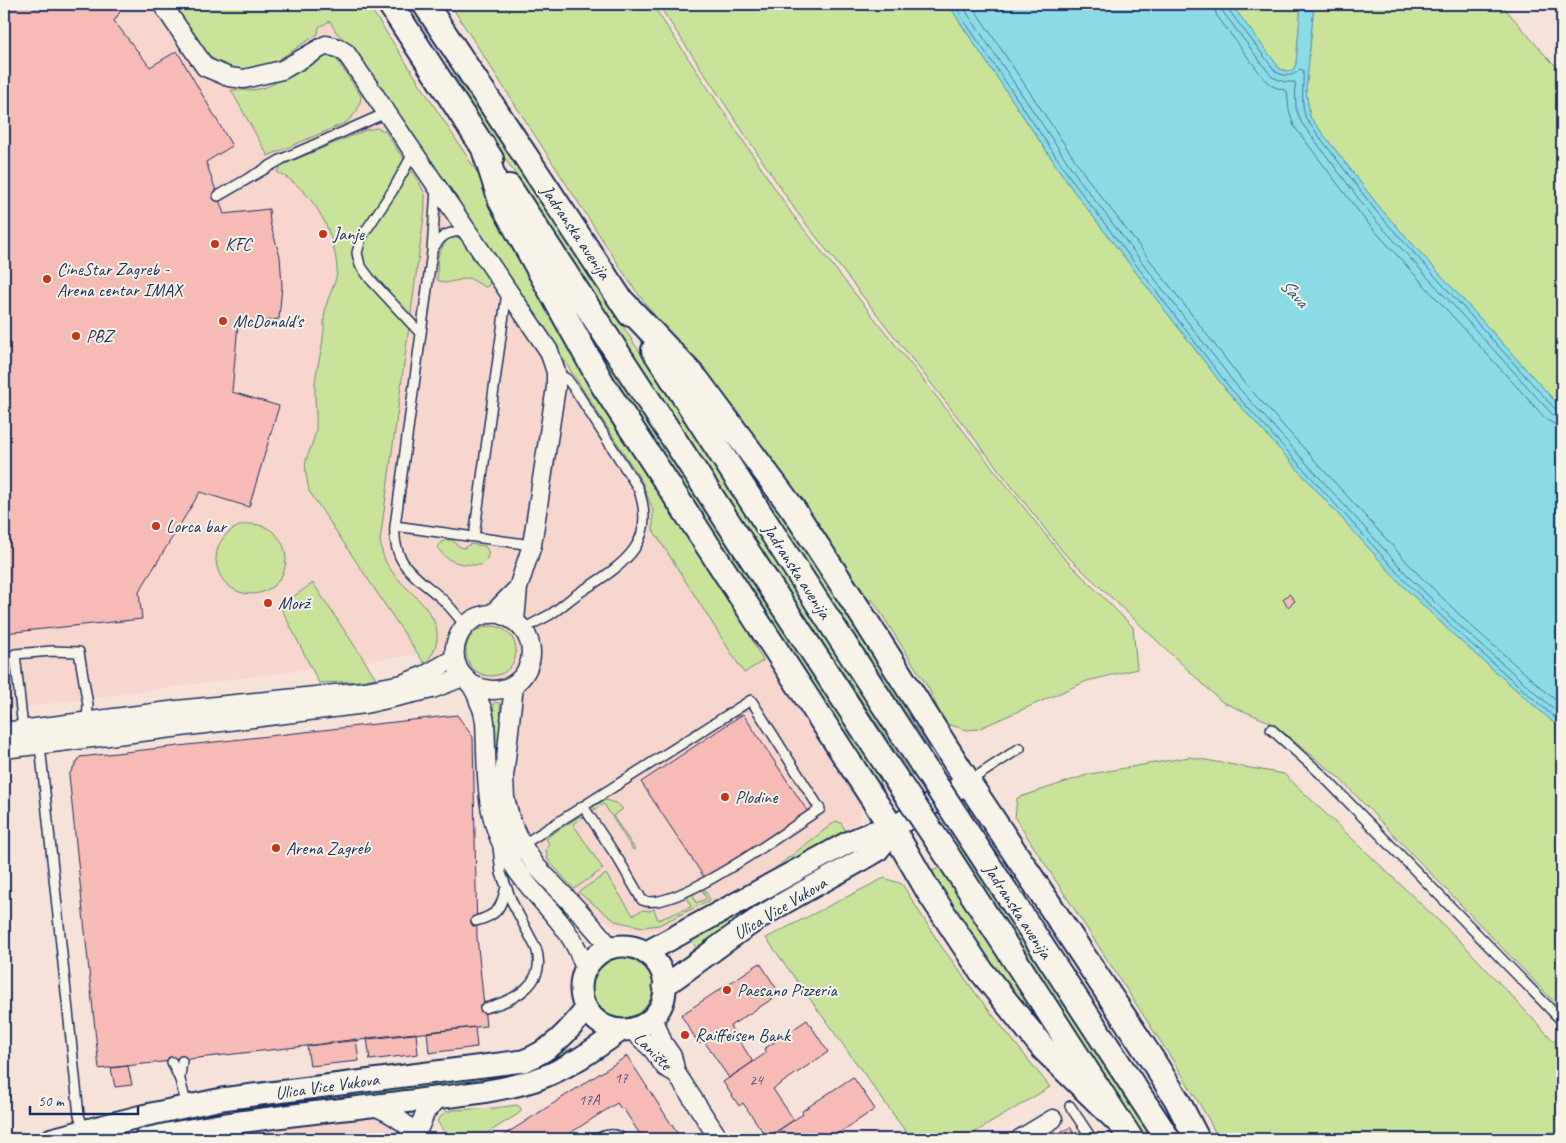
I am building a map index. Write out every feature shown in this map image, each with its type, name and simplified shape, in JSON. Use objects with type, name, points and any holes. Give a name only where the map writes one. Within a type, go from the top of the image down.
[{"type":"main road","name":"Jadranska avenija","points":[[390,4],[947,855],[1125,1131]]},
{"type":"main road","name":"Jadranska avenija","points":[[425,4],[621,300],[1168,1139]]},
{"type":"main road","points":[[483,146],[501,201],[603,385],[892,828],[929,892],[982,972],[1044,1049],[1125,1131]]},
{"type":"main road","points":[[621,300],[697,380],[793,509],[860,610],[968,782],[1153,1061],[1177,1100],[1197,1139]]},
{"type":"street","points":[[162,4],[205,67],[229,77],[244,79],[282,70],[326,46],[338,48],[346,53],[549,351],[556,372],[553,408],[532,545],[518,588],[519,625]]},
{"type":"street","points":[[492,614],[518,588]]},
{"type":"street","points":[[4,737],[40,744],[365,704],[466,680],[480,689],[491,691],[503,690],[514,685],[523,676],[529,665],[531,652],[529,640],[519,625],[504,615],[482,615],[465,625],[458,635],[455,646],[455,658],[458,668],[466,680],[481,705],[485,722],[488,798],[496,832],[515,868],[554,913],[567,932],[578,950],[585,970]]},
{"type":"street","points":[[4,737],[24,729],[365,691],[402,684],[428,674],[455,658]]},
{"type":"street","points":[[514,685],[505,761],[504,789],[508,811],[522,845],[536,866],[611,948]]},
{"type":"street","name":"Ulica Vice Vukova","points":[[645,953],[852,841],[873,832],[892,828],[968,782]]},
{"type":"street","name":"Ulica Vice Vukova","points":[[664,986],[766,914],[877,851],[888,838],[892,828]]},
{"type":"street","points":[[624,946],[636,948],[645,953],[655,961],[661,972],[664,986],[661,1004],[653,1016],[645,1023],[625,1030],[611,1029],[595,1020],[586,1009],[581,990],[585,970],[593,958],[611,948],[624,946]]},
{"type":"street","name":"Ulica Vice Vukova","points":[[52,1139],[222,1099],[523,1062],[541,1053],[558,1041],[569,1031],[586,1009]]},
{"type":"street","name":"Lanište","points":[[653,1016],[663,1043],[672,1056],[676,1074],[718,1139]]},
{"type":"street","name":"Ulica Vice Vukova","points":[[145,1139],[194,1135],[374,1106],[497,1089],[534,1080],[580,1058],[625,1030]]},
{"type":"street","name":"Lanište","points":[[625,1030],[653,1050],[665,1067],[676,1074]]},
{"type":"street","points":[[374,1106],[396,1117],[417,1137],[426,1111],[440,1097]]},
{"type":"street","points":[[187,1106],[194,1135]]},
{"type":"street","points":[[1020,1139],[1053,1119]]},
{"type":"lane","points":[[218,196],[282,159],[386,113]]},
{"type":"lane","points":[[414,152],[393,190],[361,238],[358,253],[360,265],[371,280],[421,334]]},
{"type":"lane","points":[[436,184],[432,252],[394,544],[402,562],[420,582],[442,599],[465,625]]},
{"type":"lane","points":[[432,252],[440,238],[448,233],[467,230]]},
{"type":"lane","points":[[474,537],[508,290]]},
{"type":"lane","points":[[519,625],[551,614],[584,589],[605,578],[640,543],[645,513],[643,500],[638,488],[576,391],[567,379],[556,372]]},
{"type":"lane","points":[[395,526],[532,545]]},
{"type":"lane","points":[[24,729],[15,654],[52,651],[80,652],[88,705],[87,722]]},
{"type":"lane","points":[[522,845],[583,806],[751,700],[820,809],[704,884],[653,903],[642,900],[620,862],[583,806]]},
{"type":"lane","points":[[4,713],[4,737]]},
{"type":"lane","points":[[1271,729],[1331,784],[1562,1021]]},
{"type":"lane","points":[[40,744],[79,1115],[84,1131]]},
{"type":"lane","points":[[968,782],[1020,748]]},
{"type":"lane","points":[[485,1008],[521,993],[533,980],[539,965],[539,956],[536,948],[512,902],[501,873],[496,832]]},
{"type":"lane","points":[[476,920],[488,918],[497,911],[502,905],[506,887]]},
{"type":"lane","points":[[177,1061],[187,1106]]},
{"type":"lane","points":[[1070,1106],[1092,1139]]},
{"type":"lane","points":[[597,1139],[609,1135],[618,1135],[623,1139]]},
{"type":"shaded area","points":[[4,4],[364,4],[774,665],[787,692],[807,723],[823,739],[860,799],[861,815],[854,829],[729,897],[659,930],[640,933],[618,928],[599,917],[542,864],[518,815],[513,800],[512,767],[521,703],[428,653],[4,710]]},
{"type":"shaded area","points":[[375,1116],[397,1126],[409,1139],[222,1139],[230,1134]]},
{"type":"green space","points":[[172,4],[368,4],[479,175],[754,630],[749,634],[763,661],[744,673],[653,530],[653,510],[641,480],[555,346],[351,46],[336,32],[330,21],[319,27],[318,34],[284,56],[263,68],[247,72],[233,70],[220,64],[208,54]]},
{"type":"green space","points":[[450,4],[652,4],[792,214],[1064,558],[1133,627],[1137,669],[1087,681],[978,729],[967,730],[947,724],[941,716],[929,689],[872,599],[867,602],[631,284]]},
{"type":"green space","points":[[658,4],[949,4],[1072,189],[1227,391],[1402,585],[1456,637],[1562,730],[1562,1010],[1338,777],[1272,723],[1222,702],[1064,553],[796,211]]},
{"type":"green space","points":[[1231,4],[1301,4],[1296,64],[1293,70],[1280,69]]},
{"type":"green space","points":[[1314,4],[1501,4],[1562,72],[1562,409],[1380,208],[1310,117],[1306,91]]},
{"type":"green space","points":[[328,55],[337,60],[361,96],[356,112],[345,123],[268,156],[231,90],[253,90],[266,87],[304,65]]},
{"type":"green space","points":[[452,73],[487,118],[778,564],[917,772],[912,776],[451,76]]},
{"type":"green space","points":[[377,128],[385,131],[425,194],[425,209],[380,541],[389,567],[428,610],[433,620],[437,640],[433,653],[424,663],[309,491],[306,464],[316,429],[316,377],[324,331],[325,311],[336,279],[337,268],[331,239],[319,212],[301,189],[290,179],[277,172],[282,165],[366,130]]},
{"type":"green space","points":[[453,237],[462,239],[470,248],[472,258],[487,273],[491,280],[488,286],[485,287],[469,278],[445,283],[437,280],[438,256],[447,239]]},
{"type":"green space","points":[[564,289],[886,778],[873,787],[599,362]]},
{"type":"green space","points":[[724,426],[937,746],[930,749],[719,430]]},
{"type":"green space","points":[[251,524],[264,527],[276,534],[283,546],[286,559],[283,572],[276,584],[264,591],[251,594],[238,591],[226,584],[219,572],[216,559],[219,546],[226,534],[238,527]]},
{"type":"green space","points":[[445,540],[452,540],[464,548],[470,544],[485,546],[489,553],[481,565],[457,562],[446,557],[438,548],[439,544]]},
{"type":"green space","points":[[313,583],[376,678],[319,683],[280,606]]},
{"type":"green space","points":[[491,626],[501,628],[509,633],[514,641],[516,651],[514,661],[509,669],[501,674],[491,676],[481,674],[473,669],[468,661],[466,651],[468,641],[473,633],[481,628]]},
{"type":"green space","points":[[495,702],[500,703],[499,797],[576,919],[571,923],[524,868],[504,833],[494,772],[496,733],[493,704]]},
{"type":"green space","points":[[1189,757],[1284,774],[1461,942],[1562,1050],[1562,1139],[1218,1139],[1181,1073],[1015,818],[1017,798],[1090,774]]},
{"type":"green space","points":[[606,800],[618,804],[623,809],[613,816],[635,849],[633,850],[604,804],[594,810],[594,805]]},
{"type":"green space","points":[[580,816],[583,817],[573,824],[603,869],[574,889],[548,860],[546,849],[549,844],[546,838]]},
{"type":"green space","points":[[836,821],[841,823],[848,835],[765,876]]},
{"type":"green space","points":[[960,840],[1153,1139],[1146,1139],[955,843]]},
{"type":"green space","points":[[856,848],[858,852],[762,901],[697,949],[690,939]]},
{"type":"green space","points":[[942,865],[1044,1022],[1038,1025],[1003,986],[929,874]]},
{"type":"green space","points":[[606,874],[633,915],[643,910],[650,911],[654,909],[658,920],[691,907],[687,896],[693,894],[696,903],[706,899],[703,891],[705,890],[710,900],[659,925],[643,927],[615,921],[578,892]]},
{"type":"green space","points":[[884,878],[902,884],[939,943],[980,999],[1050,1087],[964,1139],[911,1139],[766,938]]},
{"type":"green space","points":[[616,956],[628,956],[644,965],[651,975],[653,987],[651,999],[644,1009],[628,1018],[616,1018],[605,1013],[596,1004],[591,993],[591,981],[596,970],[605,961]]},
{"type":"green space","points":[[572,1048],[573,1051],[561,1060],[503,1080],[231,1114],[337,1099],[368,1090],[524,1071],[541,1065]]},
{"type":"green space","points":[[517,1105],[521,1108],[518,1114],[478,1139],[449,1139],[437,1121],[445,1112],[454,1110]]},
{"type":"water","name":"Sava","points":[[949,4],[1231,4],[1280,69],[1287,71],[1293,70],[1296,64],[1301,4],[1314,4],[1306,91],[1310,117],[1380,208],[1562,409],[1562,730],[1456,637],[1402,585],[1227,391],[1072,189]]},
{"type":"building","points":[[4,4],[125,4],[114,21],[150,67],[177,51],[232,146],[206,162],[224,214],[269,209],[270,223],[280,256],[282,286],[279,319],[238,324],[232,392],[279,406],[249,507],[200,492],[139,592],[142,619],[4,633]]},
{"type":"building","points":[[1289,594],[1295,601],[1288,607],[1283,599]]},
{"type":"building","name":"Plodine","points":[[743,714],[808,812],[706,880],[641,782]]},
{"type":"building","name":"Arena Zagreb","points":[[457,715],[473,737],[477,937],[486,1026],[99,1069],[69,775],[80,757]]},
{"type":"building","points":[[760,963],[780,994],[730,1026],[753,1062],[729,1078],[704,1041],[699,1044],[681,1015]]},
{"type":"building","points":[[807,1020],[828,1052],[773,1089],[794,1120],[767,1138],[743,1103],[739,1106],[723,1082],[766,1053],[764,1049]]},
{"type":"building","points":[[475,1027],[477,1047],[429,1053],[427,1032]]},
{"type":"building","points":[[416,1033],[418,1054],[370,1060],[367,1038]]},
{"type":"building","points":[[356,1039],[359,1061],[310,1066],[307,1046]]},
{"type":"building","points":[[627,1056],[681,1139],[643,1139],[623,1108],[621,1109],[617,1103],[561,1139],[498,1139]]},
{"type":"building","points":[[128,1066],[132,1085],[115,1087],[111,1068]]},
{"type":"building","points":[[853,1077],[875,1109],[830,1139],[765,1139],[803,1114],[802,1111]]},
{"type":"building","points":[[1070,1127],[1078,1139],[1051,1139]]},
{"type":"place","name":"Janje","points":[[323,234]]},
{"type":"place","name":"KFC","points":[[215,244]]},
{"type":"place","name":"CineStar Zagreb - Arena centar IMAX","points":[[47,279]]},
{"type":"place","name":"McDonald's","points":[[223,321]]},
{"type":"place","name":"PBZ","points":[[76,336]]},
{"type":"place","name":"Lorca bar","points":[[156,526]]},
{"type":"place","name":"Morž","points":[[268,603]]},
{"type":"place","name":"Plodine","points":[[725,797]]},
{"type":"place","name":"Arena Zagreb","points":[[276,848]]},
{"type":"place","name":"Paesano Pizzeria","points":[[727,990]]},
{"type":"place","name":"Raiffeisen Bank","points":[[685,1035]]}]
